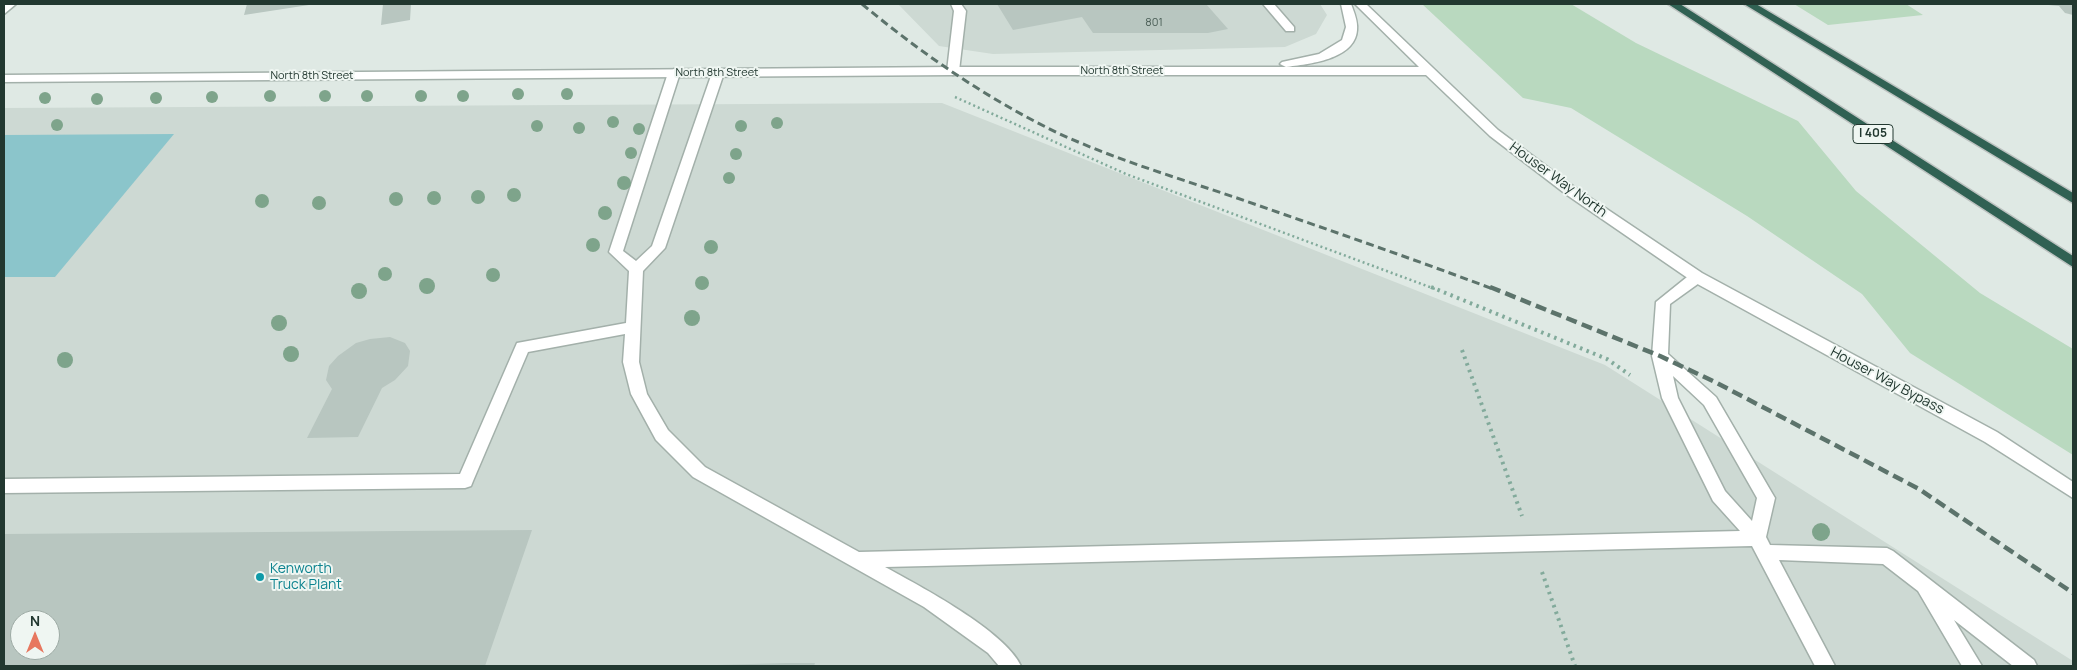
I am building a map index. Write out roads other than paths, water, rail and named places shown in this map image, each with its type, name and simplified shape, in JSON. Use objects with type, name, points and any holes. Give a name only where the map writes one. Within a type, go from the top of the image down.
[{"type":"highway","name":"I 405","points":[[1673,4],[2073,262]]},
{"type":"highway","points":[[1749,4],[2073,199]]},
{"type":"street","points":[[4,10],[11,4]]},
{"type":"street","points":[[953,71],[960,11],[956,4]]},
{"type":"street","points":[[1268,4],[1290,29]]},
{"type":"street","points":[[1237,71],[1298,62],[1328,55],[1346,43],[1351,34],[1351,20],[1346,4]]},
{"type":"street","name":"Houser Way North","points":[[1360,4],[1494,133],[1572,192],[1697,277]]},
{"type":"street","name":"North 8th Street","points":[[4,79],[953,71],[1430,71]]},
{"type":"street","points":[[636,269],[616,252],[674,73]]},
{"type":"street","points":[[718,73],[658,248],[636,269],[631,362],[639,394],[662,435],[699,472],[930,601],[995,647],[1011,666]]},
{"type":"street","points":[[1697,277],[1663,302],[1660,356],[1670,398],[1719,496],[1760,545],[1825,666]]},
{"type":"street","name":"Houser Way Bypass","points":[[1697,277],[1991,437],[2073,491]]},
{"type":"street","points":[[4,486],[465,481],[522,347],[632,327]]},
{"type":"street","points":[[1660,356],[1710,401],[1766,498],[1760,545]]},
{"type":"street","points":[[857,560],[1532,544],[1760,545],[1887,556],[2027,666]]},
{"type":"street","points":[[1923,584],[1972,666]]},
{"type":"water","points":[[174,134],[55,277],[4,277],[4,135]]},
{"type":"railway","points":[[862,4],[908,41],[957,75],[1034,121],[1060,134],[1125,160],[1493,289]]},
{"type":"railway","points":[[1490,287],[1660,356],[1715,382],[1919,489],[2073,593]]},
{"type":"place","name":"Kenworth Truck Plant","points":[[260,577]]}]
